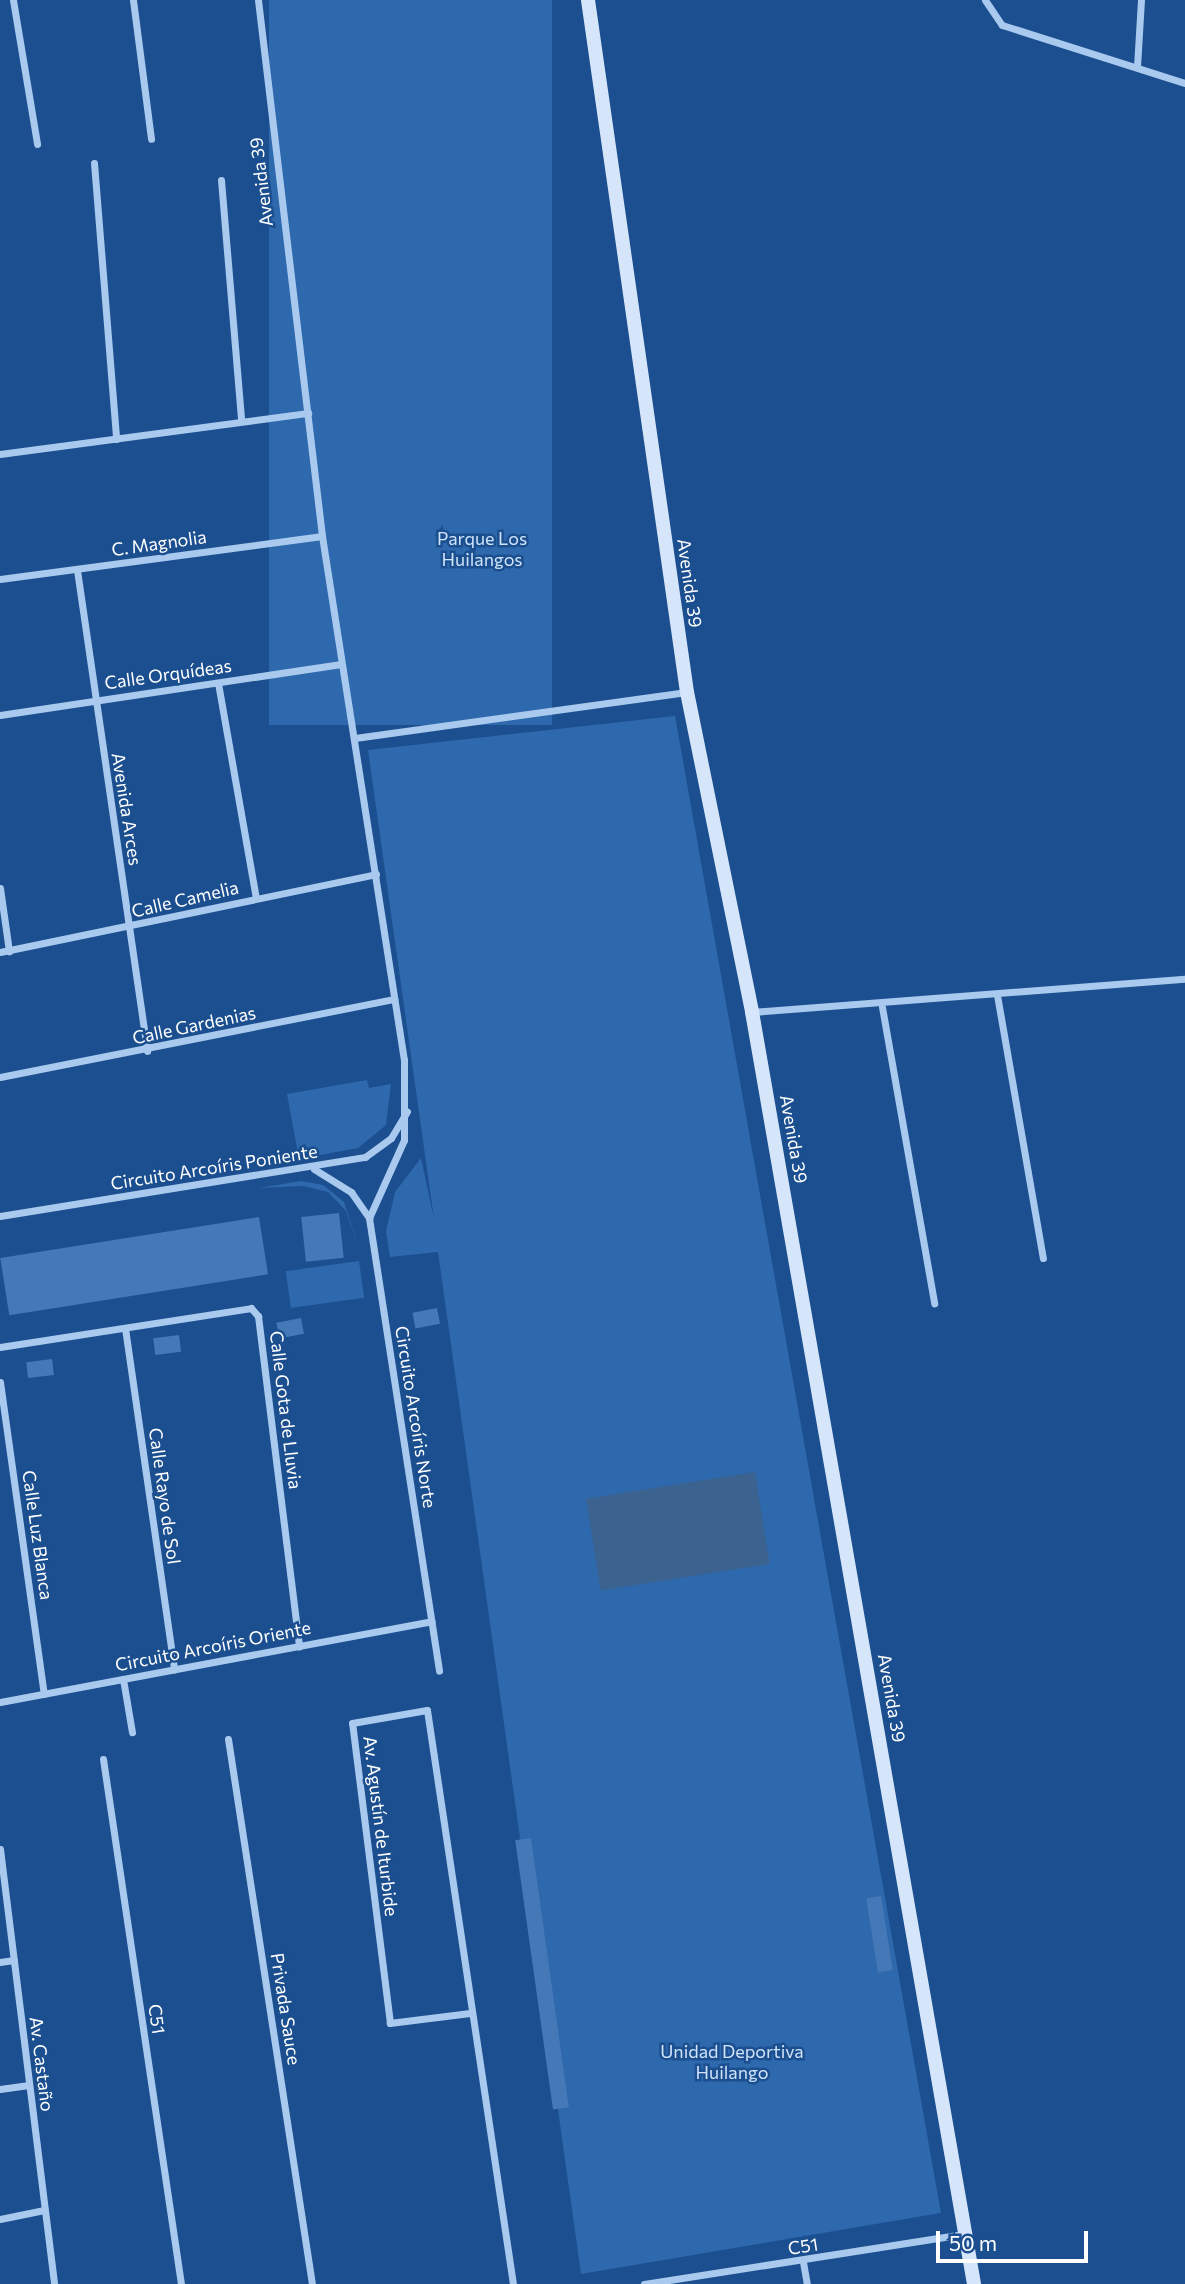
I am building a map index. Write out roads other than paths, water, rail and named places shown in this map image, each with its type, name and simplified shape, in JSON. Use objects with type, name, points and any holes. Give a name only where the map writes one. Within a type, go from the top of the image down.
[{"type":"street","points":[[13,0],[37,144]]},
{"type":"street","points":[[133,0],[151,139]]},
{"type":"street","name":"Avenida 39","points":[[258,0],[321,536],[376,874],[409,1108]]},
{"type":"street","name":"Avenida 39","points":[[588,0],[687,692],[752,1012],[974,2284]]},
{"type":"street","points":[[985,0],[991,17],[1185,83]]},
{"type":"street","points":[[1137,67],[1141,0]]},
{"type":"street","points":[[94,163],[116,439]]},
{"type":"street","points":[[221,180],[241,420]]},
{"type":"street","points":[[0,454],[308,413]]},
{"type":"street","name":"C. Magnolia","points":[[0,579],[321,536]]},
{"type":"street","name":"Avenida Arces","points":[[77,570],[147,1051]]},
{"type":"street","name":"Calle Orquídeas","points":[[0,715],[341,664]]},
{"type":"street","points":[[218,683],[256,898]]},
{"type":"street","points":[[355,738],[687,692]]},
{"type":"street","name":"Calle Camelia","points":[[4,951],[129,928],[256,898],[376,874]]},
{"type":"street","points":[[0,888],[4,951]]},
{"type":"street","points":[[752,1012],[882,1007],[1185,979]]},
{"type":"street","points":[[997,995],[1043,1258]]},
{"type":"street","name":"Calle Gardenias","points":[[0,1077],[147,1051],[394,999]]},
{"type":"street","points":[[882,1007],[934,1303]]},
{"type":"street","points":[[369,1218],[404,1140],[409,1108]]},
{"type":"street","name":"Circuito Arcoíris Poniente","points":[[0,1216],[313,1169],[365,1157],[391,1138],[409,1108]]},
{"type":"street","name":"Circuito Arcoíris Norte","points":[[313,1169],[351,1192],[369,1218],[439,1671]]},
{"type":"street","name":"Calle Gota de Lluvia","points":[[0,1347],[251,1308],[258,1316],[299,1646]]},
{"type":"street","name":"Calle Rayo de Sol","points":[[125,1328],[174,1670]]},
{"type":"street","name":"Calle Luz Blanca","points":[[0,1381],[44,1694]]},
{"type":"street","name":"Circuito Arcoíris Oriente","points":[[0,1702],[431,1622]]},
{"type":"street","points":[[123,1679],[132,1732]]},
{"type":"street","name":"Av. Agustín de Iturbide","points":[[470,2013],[390,2023],[352,1723],[427,1710],[470,2013],[513,2284]]},
{"type":"street","name":"Privada Sauce","points":[[228,1739],[312,2284]]},
{"type":"street","name":"C51","points":[[103,1759],[181,2284]]},
{"type":"street","name":"Av. Castaño","points":[[0,1849],[54,2284]]},
{"type":"street","points":[[0,1962],[14,1960]]},
{"type":"street","points":[[0,2089],[29,2085]]},
{"type":"street","points":[[0,2219],[44,2210]]},
{"type":"street","name":"C51","points":[[644,2284],[686,2281],[966,2234]]},
{"type":"street","points":[[803,2262],[807,2284]]},
{"type":"park label","name":"Parque Los Huilangos","points":[[482,549]]},
{"type":"park label","name":"Unidad Deportiva Huilango","points":[[732,2062]]}]
